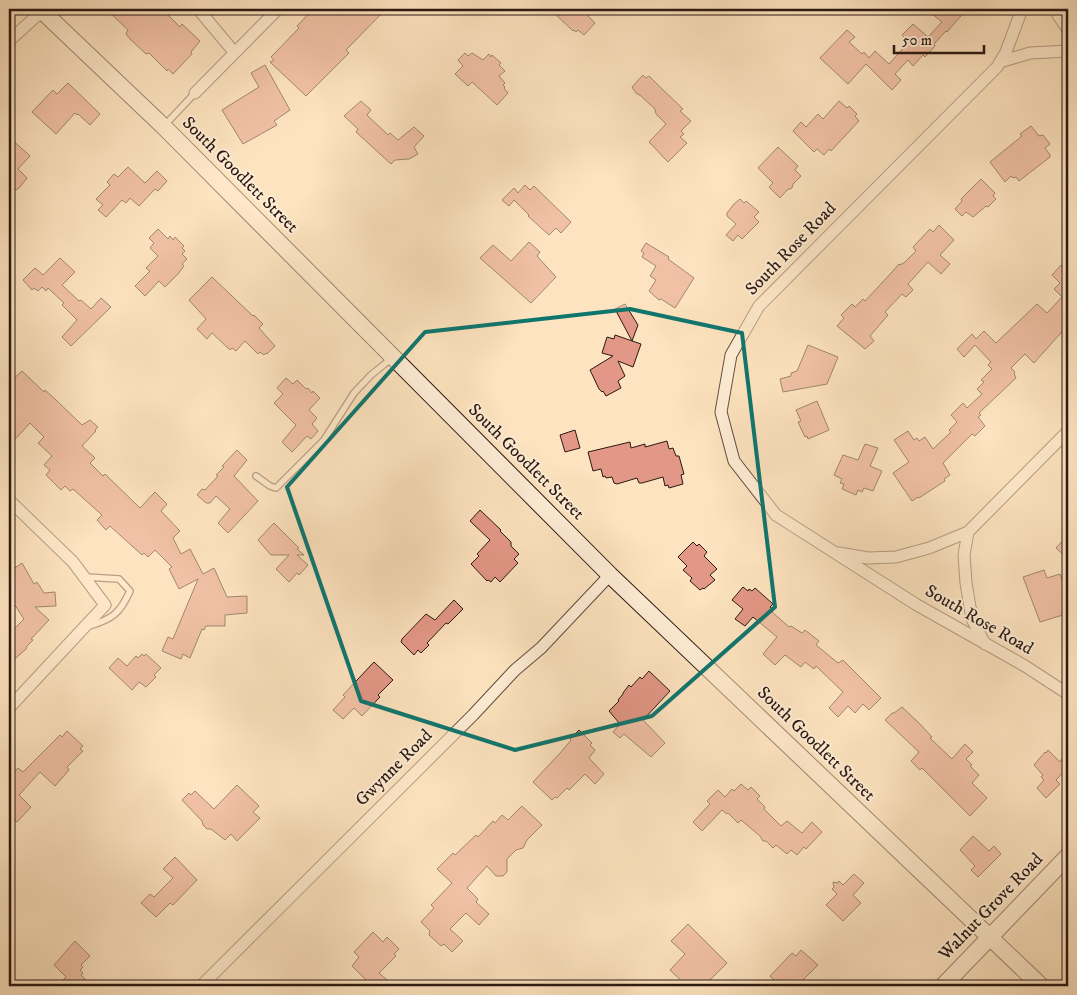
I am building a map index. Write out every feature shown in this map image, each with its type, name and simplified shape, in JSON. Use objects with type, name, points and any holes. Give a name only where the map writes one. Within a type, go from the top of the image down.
[{"type":"main road","name":"South Goodlett Street","points":[[41,10],[164,127],[610,575],[1041,986]]},
{"type":"main road","name":"Walnut Grove Road","points":[[943,986],[1068,856]]},
{"type":"street","points":[[198,9],[234,52]]},
{"type":"street","points":[[195,93],[278,9]]},
{"type":"street","name":"South Rose Road","points":[[1022,9],[1006,52],[1000,62],[758,306],[731,355],[721,412],[734,461],[776,515],[917,605],[1025,666],[1068,694]]},
{"type":"street","points":[[1054,9],[1068,30]]},
{"type":"street","points":[[9,41],[41,10]]},
{"type":"street","name":"South Rose Road","points":[[1000,62],[1030,53],[1068,51]]},
{"type":"street","points":[[833,552],[868,558],[896,557],[929,548],[968,532],[1068,432]]},
{"type":"street","points":[[9,500],[72,562],[105,605],[9,708]]},
{"type":"street","points":[[968,532],[964,555],[966,584],[972,618],[986,644]]},
{"type":"street","name":"Gwynne Road","points":[[201,986],[515,670],[541,648],[610,575]]},
{"type":"lane","points":[[164,127],[195,93]]},
{"type":"lane","points":[[256,476],[276,488],[324,440],[354,393],[393,357]]},
{"type":"lane","points":[[84,577],[119,579],[130,591],[122,607],[105,621],[85,627]]},
{"type":"highlighted area","points":[[630,309],[742,333],[775,607],[652,716],[515,750],[361,701],[287,487],[425,332]]},
{"type":"building","points":[[106,9],[145,9],[149,13],[153,9],[162,9],[180,27],[182,24],[200,41],[191,52],[192,54],[173,74],[168,69],[167,71],[149,53],[146,54],[130,39],[126,34],[128,30]]},
{"type":"building","points":[[313,9],[386,9],[346,50],[349,53],[306,96],[270,62],[274,60],[271,57],[299,28],[297,26]]},
{"type":"building","points":[[550,9],[594,9],[588,16],[595,23],[584,35],[578,30],[576,32],[573,31]]},
{"type":"building","points":[[926,9],[964,9],[959,15],[961,16],[934,44],[935,46],[925,57],[923,55],[913,66],[908,60],[895,74],[901,80],[892,90],[866,64],[848,84],[820,58],[847,30],[855,37],[849,42],[862,54],[864,52],[869,58],[875,51],[889,64],[909,42],[902,35],[913,24],[928,37],[942,22]]},
{"type":"building","points":[[465,53],[468,56],[472,53],[483,60],[489,54],[501,63],[499,65],[505,71],[499,76],[505,83],[503,85],[508,93],[497,105],[472,82],[468,86],[455,74],[463,66],[458,60]]},
{"type":"building","points":[[265,65],[290,110],[274,121],[277,125],[243,144],[222,110],[259,87],[251,73]]},
{"type":"building","points":[[643,75],[646,78],[649,76],[683,109],[680,111],[691,121],[681,131],[684,134],[680,137],[687,143],[668,162],[649,142],[666,124],[656,114],[655,109],[636,93],[632,87]]},
{"type":"building","points":[[68,83],[100,114],[90,125],[75,113],[56,134],[32,112],[53,90],[57,94]]},
{"type":"building","points":[[361,101],[371,110],[367,115],[388,135],[390,133],[398,140],[414,127],[424,136],[414,147],[418,154],[409,159],[395,160],[391,164],[356,132],[358,129],[344,116]]},
{"type":"building","points":[[839,101],[847,108],[849,106],[857,114],[855,116],[859,121],[831,151],[829,149],[824,155],[817,149],[814,152],[793,131],[801,122],[806,127],[818,114],[823,119]]},
{"type":"building","points":[[1031,126],[1039,136],[1043,135],[1050,144],[1045,148],[1050,157],[1019,181],[1016,177],[1013,178],[1011,176],[1005,182],[990,162],[1022,136],[1020,134]]},
{"type":"building","points":[[9,137],[30,156],[18,169],[27,178],[16,190],[9,183]]},
{"type":"building","points":[[778,147],[798,166],[795,170],[801,176],[793,184],[792,188],[787,190],[780,198],[769,187],[773,183],[758,168]]},
{"type":"building","points":[[128,167],[145,183],[157,171],[167,181],[158,191],[155,189],[139,206],[130,198],[126,203],[122,200],[106,217],[98,210],[103,205],[96,199],[110,185],[107,182],[114,174],[118,177]]},
{"type":"building","points":[[981,179],[995,193],[993,196],[996,199],[973,217],[966,212],[962,216],[955,209],[962,201],[961,199]]},
{"type":"building","points":[[525,185],[530,190],[534,186],[571,222],[561,233],[556,228],[549,235],[514,200],[509,206],[502,200],[514,188],[518,193]]},
{"type":"building","points":[[740,199],[744,203],[746,201],[759,212],[754,217],[759,222],[742,239],[738,235],[733,241],[726,235],[736,224],[727,216],[727,213]]},
{"type":"building","points":[[939,225],[954,240],[940,255],[950,264],[941,274],[928,262],[908,284],[913,290],[906,297],[902,294],[885,312],[888,315],[870,336],[874,341],[865,349],[837,326],[844,318],[841,315],[852,304],[855,307],[863,299],[865,301],[899,264],[905,262],[916,251],[913,247],[930,229],[933,232]]},
{"type":"building","points":[[158,229],[168,239],[170,236],[173,240],[175,237],[184,246],[182,248],[185,251],[182,254],[187,259],[182,264],[184,266],[178,274],[165,287],[159,281],[145,296],[135,286],[150,271],[146,268],[158,256],[150,248],[154,243],[149,238]]},
{"type":"building","points":[[529,242],[540,252],[537,256],[556,277],[531,303],[480,258],[493,245],[511,261]]},
{"type":"building","points":[[646,243],[669,257],[668,259],[694,278],[675,308],[661,299],[659,300],[649,291],[656,280],[650,276],[656,266],[642,257],[644,253],[641,251]]},
{"type":"building","points":[[60,258],[75,272],[62,285],[91,309],[101,298],[111,307],[71,346],[62,337],[77,320],[62,305],[64,303],[48,288],[46,291],[42,287],[38,291],[34,288],[32,290],[23,280],[35,268],[43,275]]},
{"type":"building","points":[[1061,265],[1068,273],[1068,325],[1034,363],[1025,354],[1011,368],[1015,372],[1016,378],[979,413],[981,415],[978,417],[985,426],[975,436],[972,434],[943,463],[950,475],[944,479],[945,481],[912,501],[893,473],[909,462],[894,440],[908,431],[914,440],[917,438],[919,441],[925,437],[933,449],[951,432],[949,430],[957,422],[951,415],[963,403],[967,408],[982,394],[977,389],[984,382],[981,380],[992,369],[988,365],[991,362],[975,345],[964,357],[957,349],[972,334],[976,339],[984,331],[996,343],[1037,304],[1047,313],[1062,297],[1054,289],[1060,283],[1052,275]]},
{"type":"building","points":[[212,277],[263,324],[259,328],[275,346],[267,354],[264,355],[260,352],[258,354],[245,341],[236,351],[232,348],[230,350],[212,333],[207,339],[197,329],[206,319],[189,300]]},
{"type":"building","points":[[625,304],[638,325],[632,341],[615,309]]},
{"type":"building","points":[[615,335],[641,344],[633,367],[618,361],[625,376],[618,381],[621,388],[606,396],[599,389],[590,370],[613,356],[602,353],[607,337],[614,339]]},
{"type":"building","points":[[808,345],[838,357],[827,384],[783,392],[780,379],[791,376],[791,373],[797,371]]},
{"type":"building","points":[[22,371],[82,425],[90,420],[98,427],[82,446],[95,458],[90,463],[103,476],[105,474],[140,508],[155,492],[167,504],[161,511],[180,531],[173,538],[181,554],[190,549],[203,574],[214,568],[227,597],[247,596],[247,613],[225,615],[225,626],[206,626],[204,630],[202,629],[190,658],[183,654],[181,659],[162,651],[168,637],[173,639],[198,579],[179,589],[169,569],[172,567],[155,550],[148,557],[144,553],[142,555],[110,526],[106,530],[97,520],[102,515],[73,489],[70,491],[65,486],[61,490],[46,475],[50,470],[44,465],[52,456],[38,443],[44,437],[30,423],[9,446],[9,383]]},
{"type":"building","points":[[286,378],[293,384],[297,380],[306,389],[308,388],[312,393],[313,391],[320,398],[309,410],[317,418],[312,424],[318,431],[311,439],[307,436],[292,452],[282,442],[296,425],[274,403],[283,394],[277,388]]},
{"type":"building","points":[[817,401],[829,430],[808,439],[807,436],[805,437],[798,422],[801,421],[796,410]]},
{"type":"building","points":[[575,430],[580,448],[565,452],[560,435]]},
{"type":"building","points":[[667,441],[669,449],[673,448],[676,456],[679,456],[684,474],[681,475],[683,484],[669,488],[668,485],[665,486],[663,477],[642,483],[639,483],[637,478],[617,484],[614,483],[612,477],[603,477],[601,469],[593,471],[588,452],[630,442],[631,448],[645,444],[645,447]]},
{"type":"building","points":[[865,444],[878,448],[870,466],[882,471],[873,491],[864,488],[862,492],[858,490],[856,495],[842,489],[844,484],[840,483],[842,479],[834,475],[843,455],[858,460]]},
{"type":"building","points":[[237,450],[247,460],[234,476],[258,501],[228,533],[218,523],[230,509],[216,496],[210,503],[206,503],[197,495],[202,489],[205,490],[218,476],[216,475],[224,467],[222,466]]},
{"type":"building","points":[[480,510],[501,530],[511,542],[511,546],[519,554],[514,559],[518,563],[500,582],[495,577],[491,582],[487,581],[471,564],[479,556],[477,554],[490,540],[470,521]]},
{"type":"building","points":[[274,523],[299,548],[297,549],[304,555],[297,555],[308,565],[289,582],[276,569],[289,555],[271,555],[258,540]]},
{"type":"building","points":[[1068,535],[1068,559],[1056,548]]},
{"type":"building","points":[[693,542],[697,546],[699,544],[707,552],[704,556],[717,569],[710,575],[715,580],[700,590],[690,581],[692,578],[683,570],[687,566],[678,557]]},
{"type":"building","points":[[22,563],[34,584],[37,582],[44,593],[55,592],[56,606],[35,607],[49,620],[31,639],[33,640],[26,649],[9,664],[9,634],[24,619],[9,596],[9,572]]},
{"type":"building","points":[[1044,570],[1047,578],[1060,574],[1066,593],[1068,592],[1068,610],[1062,612],[1063,615],[1040,622],[1023,577]]},
{"type":"building","points":[[743,587],[748,591],[749,589],[752,591],[755,588],[773,604],[770,607],[774,610],[772,612],[789,627],[791,626],[802,633],[805,630],[819,641],[816,645],[838,663],[843,660],[881,698],[869,710],[863,704],[855,713],[848,706],[838,717],[829,708],[843,692],[816,666],[814,669],[805,662],[801,667],[785,655],[775,665],[763,654],[777,637],[753,617],[745,626],[735,619],[743,609],[732,600]]},
{"type":"building","points":[[454,600],[463,609],[448,624],[446,623],[427,643],[429,645],[421,653],[418,650],[414,655],[401,642],[402,639],[426,614],[435,620]]},
{"type":"building","points":[[142,654],[144,656],[146,654],[161,668],[154,675],[156,677],[146,687],[139,682],[132,690],[109,668],[118,658],[127,666],[136,656],[138,658]]},
{"type":"building","points":[[374,662],[393,680],[378,695],[380,697],[362,716],[354,708],[343,719],[333,710],[345,697],[343,695]]},
{"type":"building","points":[[649,671],[670,691],[643,720],[665,743],[651,757],[624,734],[620,738],[613,732],[620,724],[609,711],[619,701],[629,685],[631,687]]},
{"type":"building","points":[[902,707],[952,759],[965,744],[973,752],[966,759],[979,775],[972,783],[987,798],[970,816],[922,768],[920,770],[911,761],[919,752],[885,720]]},
{"type":"building","points":[[579,730],[592,743],[590,745],[595,750],[589,758],[604,774],[595,784],[585,774],[569,790],[567,788],[557,798],[555,797],[552,800],[533,782]]},
{"type":"building","points":[[67,731],[83,746],[80,749],[83,751],[67,767],[69,770],[55,786],[40,772],[19,795],[31,807],[17,822],[9,814],[9,778],[18,768],[23,772],[60,735],[62,737]]},
{"type":"building","points":[[1048,750],[1060,762],[1062,759],[1068,767],[1056,780],[1060,784],[1046,798],[1037,788],[1044,780],[1041,777],[1043,775],[1034,765]]},
{"type":"building","points":[[741,784],[748,790],[751,787],[760,796],[757,799],[765,807],[764,809],[781,826],[787,821],[802,833],[812,822],[822,832],[806,849],[804,847],[797,855],[791,850],[787,854],[776,845],[773,848],[741,820],[738,823],[722,810],[702,831],[693,822],[710,804],[707,801],[718,790],[725,797],[732,789],[734,791]]},
{"type":"building","points":[[237,785],[259,806],[253,812],[260,818],[237,841],[231,834],[225,840],[211,829],[207,829],[182,800],[189,793],[191,795],[195,791],[214,809]]},
{"type":"building","points":[[522,806],[542,825],[527,840],[523,848],[516,850],[507,859],[507,872],[503,876],[496,876],[487,866],[467,888],[478,899],[476,902],[489,914],[479,925],[466,913],[450,929],[463,941],[452,952],[444,944],[441,946],[429,935],[430,931],[421,922],[434,908],[431,905],[452,883],[437,869],[453,853],[455,855],[476,835],[478,837],[493,821],[495,823],[502,815],[508,820]]},
{"type":"building","points":[[973,836],[989,851],[994,846],[1001,854],[978,877],[971,870],[975,866],[960,850]]},
{"type":"building","points":[[175,857],[197,880],[173,905],[170,903],[156,917],[141,903],[150,894],[154,897],[173,878],[163,869]]},
{"type":"building","points":[[854,874],[864,883],[853,895],[861,903],[843,921],[826,905],[837,894],[832,889],[834,887],[833,882],[838,883],[839,881],[843,885]]},
{"type":"building","points":[[688,924],[727,963],[704,986],[687,986],[670,970],[685,954],[671,941]]},
{"type":"building","points":[[373,932],[383,942],[387,937],[399,949],[394,954],[396,956],[379,973],[394,986],[372,986],[352,966],[359,957],[354,952]]},
{"type":"building","points":[[75,941],[90,956],[81,965],[83,967],[80,970],[83,973],[81,975],[86,980],[80,986],[57,986],[66,977],[54,965]]},
{"type":"building","points":[[801,950],[818,965],[797,986],[780,986],[770,976],[792,953],[796,956]]}]
